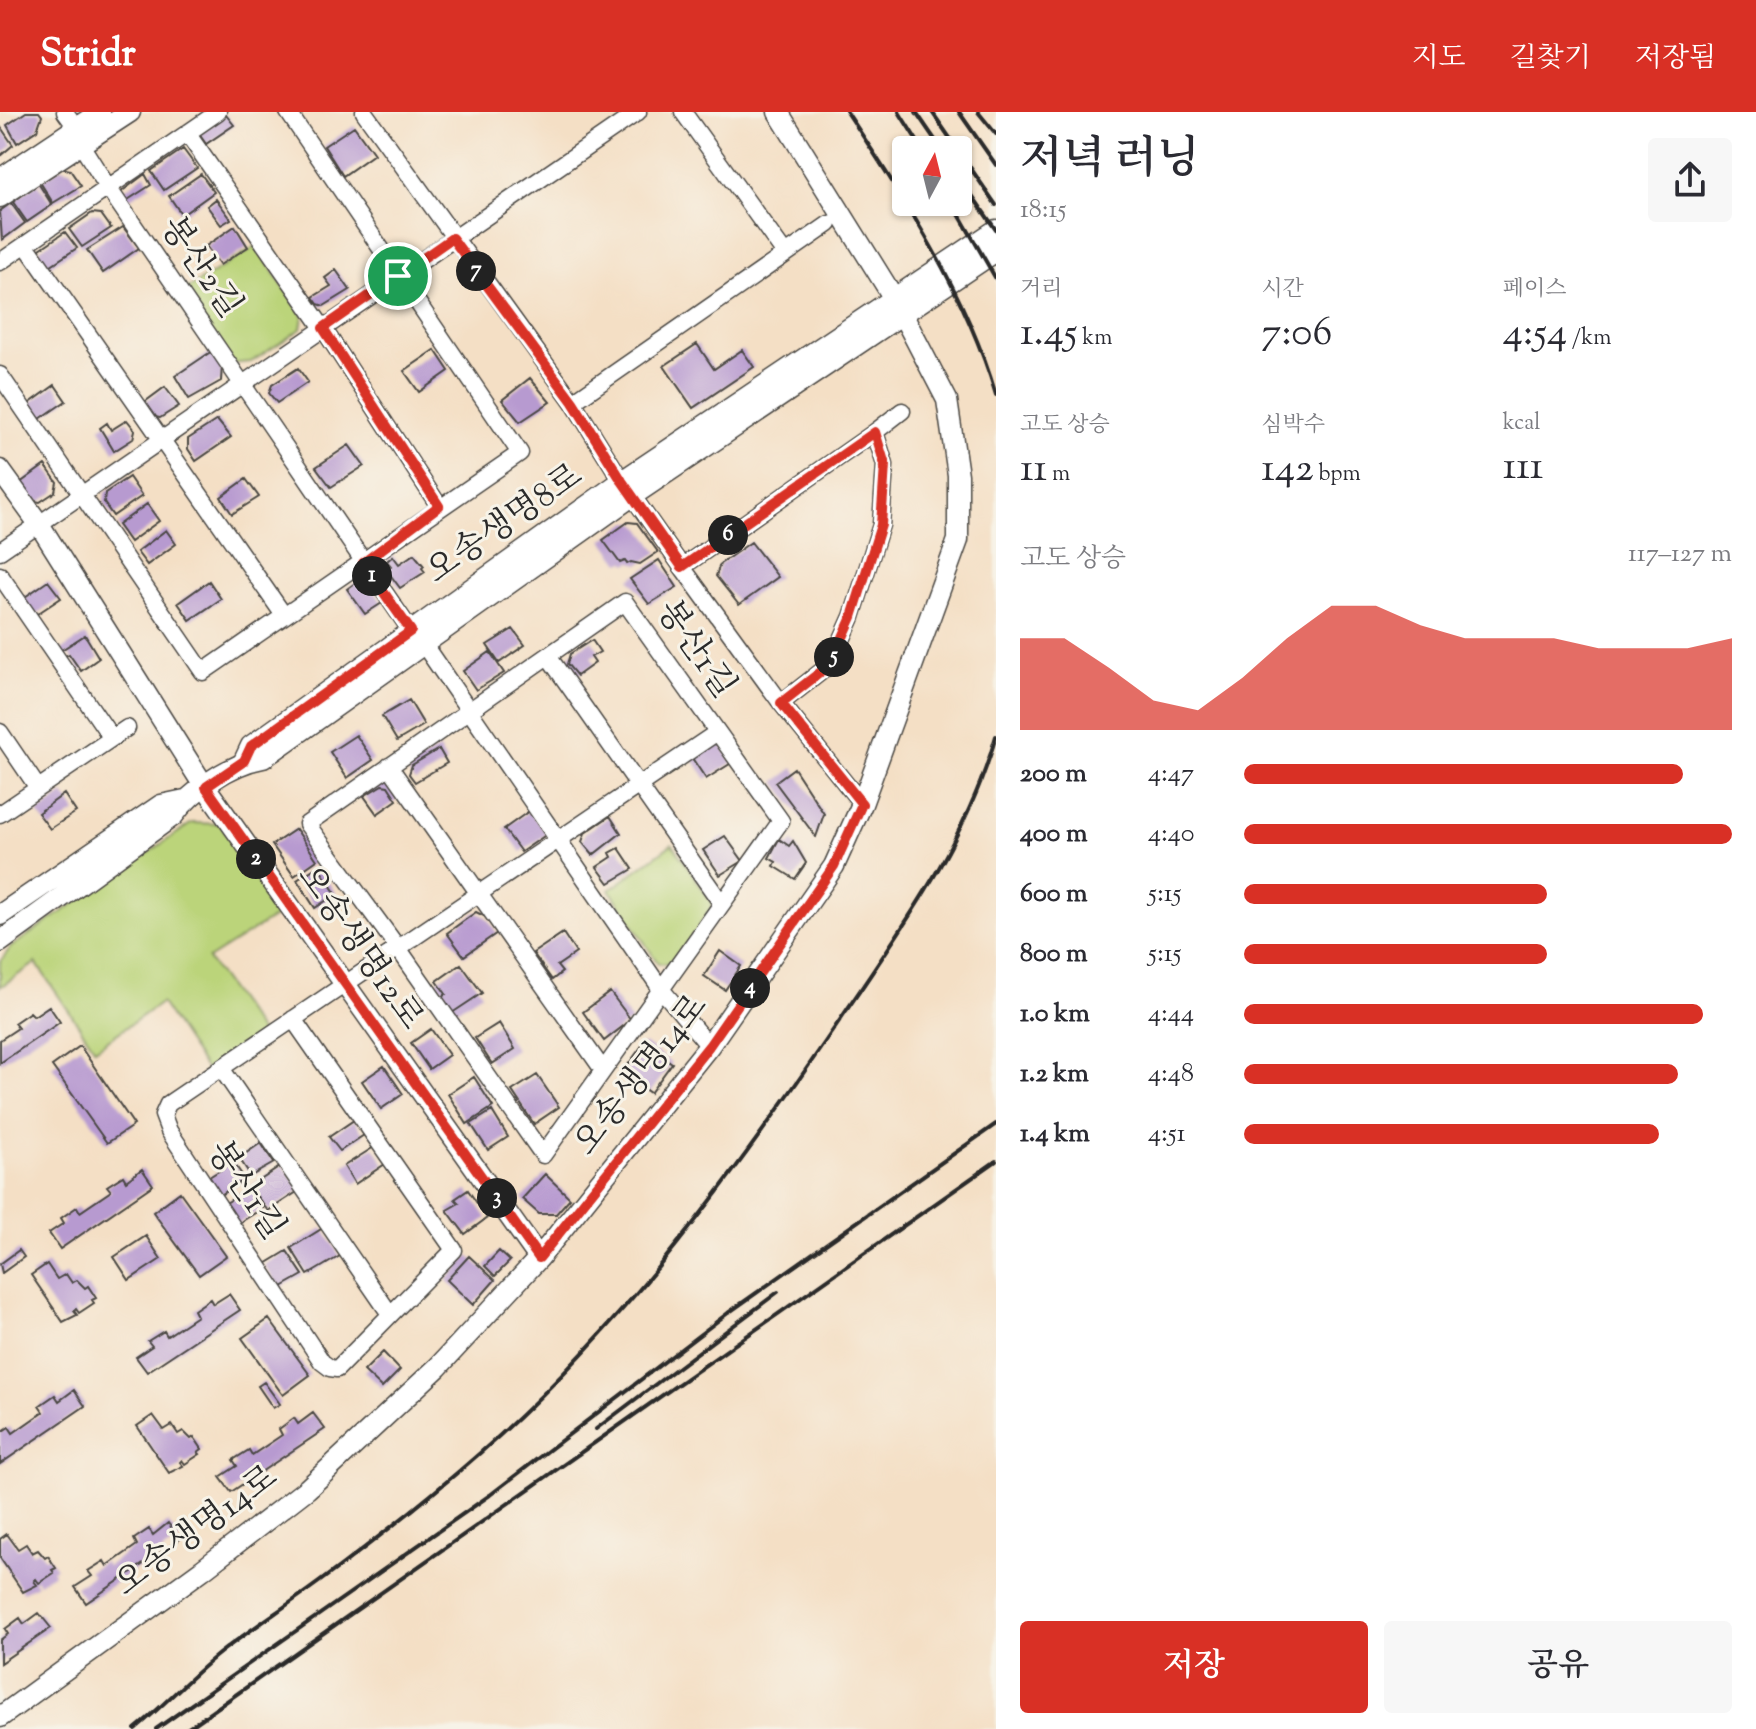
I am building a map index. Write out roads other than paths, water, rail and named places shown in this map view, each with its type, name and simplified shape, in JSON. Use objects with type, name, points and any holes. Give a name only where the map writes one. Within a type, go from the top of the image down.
[{"type":"street","points":[[0,179],[100,112]]},
{"type":"street","points":[[0,197],[74,127],[130,112]]},
{"type":"street","points":[[0,262],[218,112]]},
{"type":"street","points":[[0,375],[203,672],[283,614],[363,563],[439,506],[520,453],[288,112]]},
{"type":"street","points":[[364,112],[573,402],[682,567],[781,703],[862,804]]},
{"type":"street","points":[[0,551],[638,112]]},
{"type":"street","points":[[683,112],[785,254]]},
{"type":"street","name":"오송생명14로","points":[[0,1717],[202,1570],[307,1489],[438,1367],[539,1258],[709,1046],[834,866],[862,804],[958,540],[958,475],[947,400],[899,308],[778,112]]},
{"type":"street","name":"봉산2길","points":[[74,127],[107,186],[363,563],[418,638]]},
{"type":"street","name":"봉산2길","points":[[187,133],[323,328],[439,506]]},
{"type":"street","points":[[573,402],[829,224]]},
{"type":"street","points":[[899,308],[996,230]]},
{"type":"street","points":[[26,245],[283,614]]},
{"type":"street","points":[[899,308],[996,251]]},
{"type":"street","name":"오송생명8로","points":[[0,915],[161,805],[185,800],[206,787],[244,761],[251,746],[418,638],[627,488],[899,308]]},
{"type":"street","points":[[682,567],[902,411]]},
{"type":"street","points":[[781,703],[831,664],[852,617],[881,525],[885,465],[875,432]]},
{"type":"street","name":"오송생명12로","points":[[0,470],[39,524],[206,787],[539,1258]]},
{"type":"street","points":[[0,575],[111,737]]},
{"type":"street","name":"봉산1길","points":[[548,656],[625,602],[781,821],[722,904]]},
{"type":"street","points":[[418,638],[661,989],[709,1046]]},
{"type":"street","points":[[548,656],[722,904],[543,1155],[307,824],[469,711],[548,656]]},
{"type":"street","points":[[0,814],[127,728]]},
{"type":"street","points":[[0,732],[38,788]]},
{"type":"street","name":"봉산1길","points":[[221,1068],[390,1314],[337,1369],[322,1362],[166,1123],[163,1115],[168,1104],[293,1019],[479,893],[558,840],[640,784],[716,733]]},
{"type":"street","points":[[389,766],[603,1070]]},
{"type":"street","name":"오송생명8로","points":[[0,942],[173,816],[185,800]]},
{"type":"street","points":[[293,1019],[454,1250],[390,1314]]},
{"type":"railway","points":[[847,112],[891,179],[951,284],[996,395]]},
{"type":"railway","points":[[899,112],[914,136]]},
{"type":"railway","points":[[916,112],[932,136]]},
{"type":"railway","points":[[932,112],[996,205]]},
{"type":"railway","points":[[959,112],[996,165]]},
{"type":"railway","points":[[978,112],[996,134]]},
{"type":"railway","points":[[972,195],[996,230]]},
{"type":"railway","points":[[960,216],[996,279]]},
{"type":"railway","points":[[135,1729],[213,1658],[423,1502],[533,1404],[631,1299],[764,1129],[912,913],[969,810],[996,736]]},
{"type":"railway","points":[[156,1729],[490,1495],[728,1313],[996,1124]]},
{"type":"railway","points":[[187,1729],[996,1161]]},
{"type":"railway","points":[[596,1429],[778,1292]]}]
